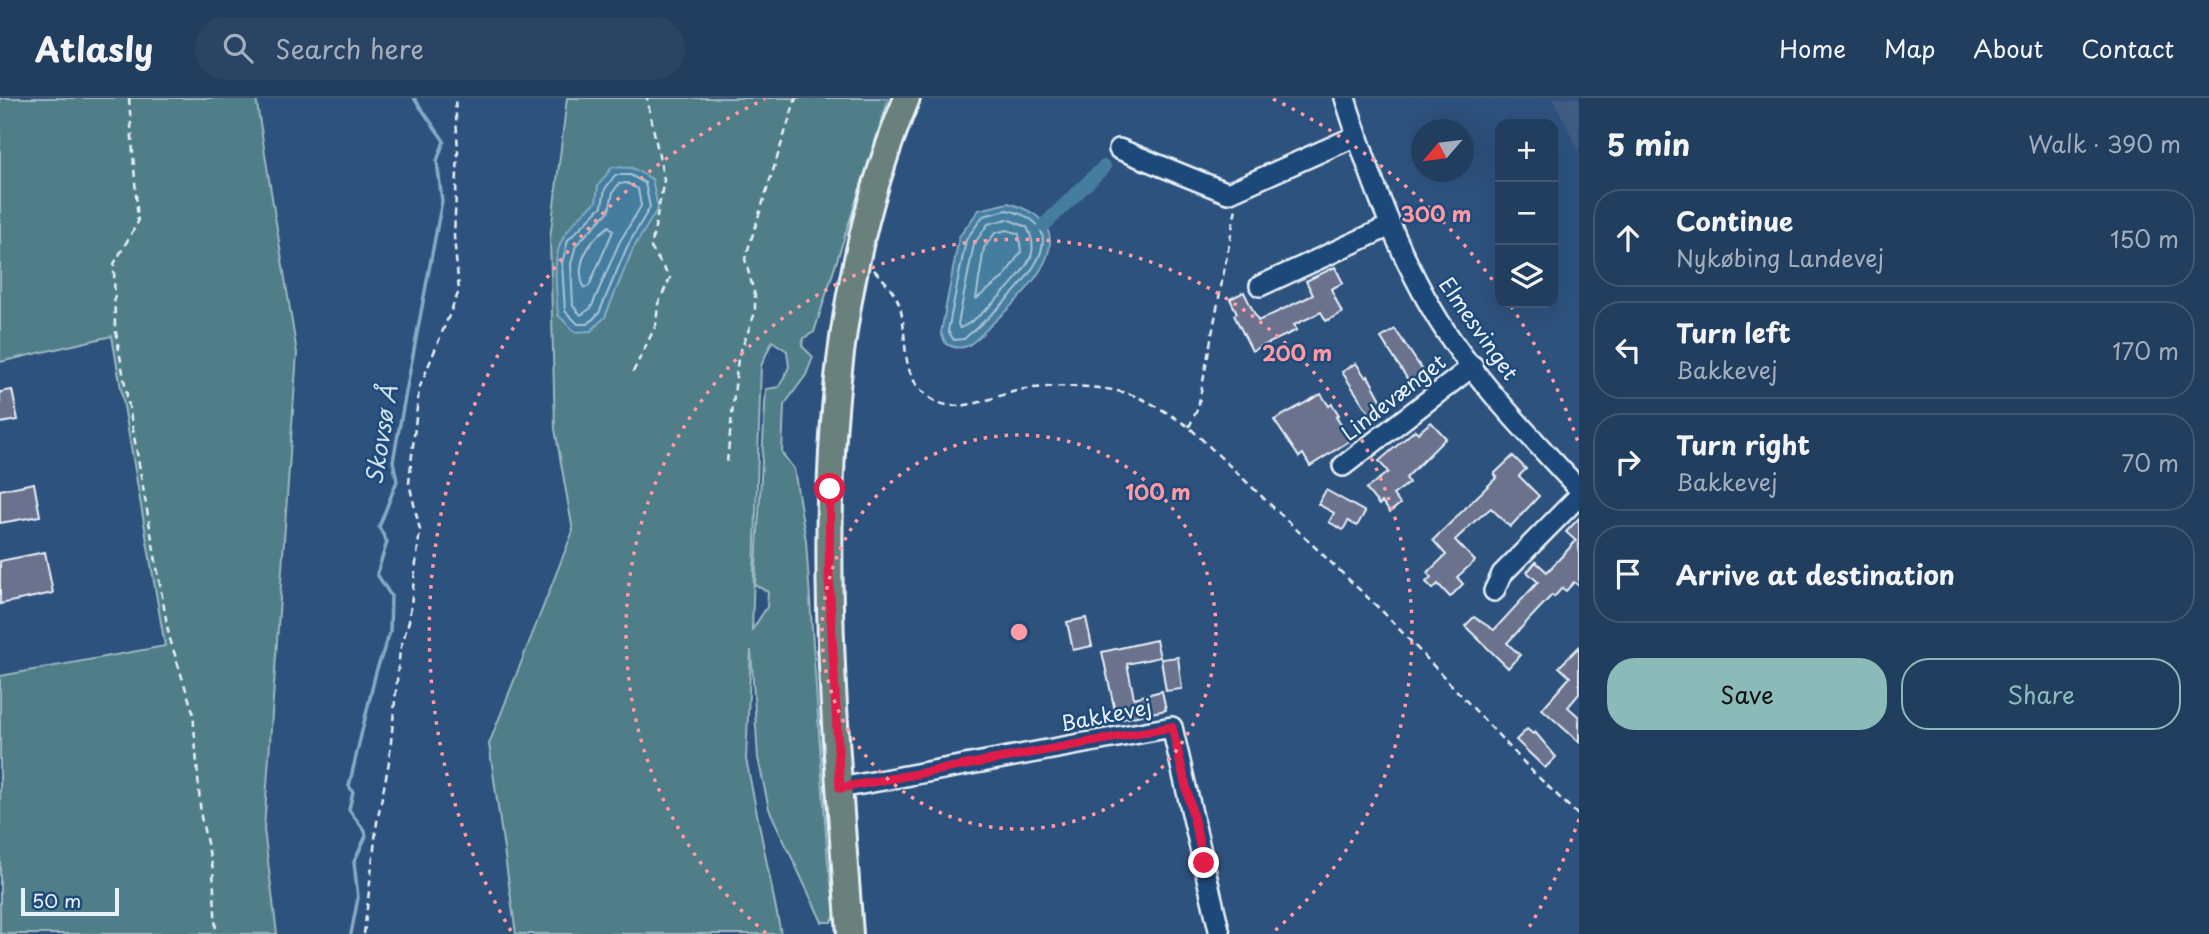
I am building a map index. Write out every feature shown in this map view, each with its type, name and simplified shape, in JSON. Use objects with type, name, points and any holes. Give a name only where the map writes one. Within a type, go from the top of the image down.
[{"type":"main road","points":[[850,934],[829,591],[830,489],[840,368],[858,263],[876,191],[907,98]]},
{"type":"street","name":"Elmesvinget","points":[[1345,98],[1356,136],[1390,226],[1434,312],[1473,366],[1534,441],[1579,489]]},
{"type":"street","points":[[1119,149],[1218,192],[1240,191],[1356,136]]},
{"type":"street","points":[[1260,286],[1390,226]]},
{"type":"street","name":"Lindevænget","points":[[1343,466],[1473,366]]},
{"type":"street","points":[[1494,591],[1502,574],[1579,496]]},
{"type":"street","name":"Bakkevej","points":[[840,788],[1172,727],[1220,934]]},
{"type":"path","points":[[129,98],[138,222],[114,264],[116,327],[169,636],[193,712],[201,817],[213,869],[216,934]]},
{"type":"path","points":[[364,934],[377,822],[389,762],[400,650],[409,621],[420,530],[409,482],[419,390],[460,291],[454,236],[458,152],[454,98]]},
{"type":"path","points":[[633,372],[656,325],[659,304],[670,278],[651,248],[664,180],[648,98]]},
{"type":"path","points":[[727,462],[738,358],[755,313],[755,296],[746,259],[796,98]]},
{"type":"path","points":[[1188,426],[1198,408],[1240,191]]},
{"type":"path","points":[[858,263],[873,269],[889,285],[898,302],[910,375],[926,396],[942,405],[960,407],[1025,389],[1061,387],[1118,391],[1153,403],[1188,426],[1385,614],[1533,772],[1579,816]]},
{"type":"shaded area","points":[[1553,98],[1579,98],[1579,152]]},
{"type":"green space","points":[[0,98],[256,98],[297,353],[264,829],[277,934],[0,934],[0,676],[165,646],[112,336],[0,362]]},
{"type":"green space","points":[[567,98],[889,98],[814,332],[804,338],[802,346],[813,357],[806,375],[784,405],[782,453],[794,469],[806,541],[828,863],[836,914],[831,922],[822,922],[769,809],[758,758],[751,650],[746,759],[781,934],[516,934],[489,744],[573,531],[555,429],[550,239]],"holes":[[[772,341],[787,351],[789,367],[779,387],[766,389],[755,585],[768,592],[767,607],[752,630],[761,366]]]},
{"type":"water","points":[[612,167],[632,168],[652,179],[658,208],[633,249],[605,317],[591,331],[575,332],[558,315],[558,251],[570,228],[596,202],[598,186]]},
{"type":"water","points":[[1008,203],[1033,213],[1046,226],[1050,241],[1046,258],[1025,291],[978,338],[964,347],[948,345],[941,333],[959,237],[979,210]]},
{"type":"building","points":[[1335,267],[1343,283],[1331,289],[1342,313],[1326,321],[1321,312],[1294,325],[1297,330],[1252,351],[1234,315],[1237,313],[1230,299],[1244,292],[1258,321],[1313,295],[1306,281]]},
{"type":"building","points":[[1395,329],[1427,377],[1412,386],[1381,338]]},
{"type":"building","points":[[1356,363],[1366,378],[1368,376],[1385,407],[1371,416],[1342,372]]},
{"type":"building","points":[[12,390],[18,420],[0,423],[0,392]]},
{"type":"building","points":[[1321,394],[1329,406],[1332,404],[1339,415],[1336,417],[1351,440],[1310,466],[1303,454],[1299,457],[1274,420]]},
{"type":"building","points":[[1431,422],[1446,438],[1406,478],[1409,483],[1393,495],[1400,504],[1390,512],[1382,502],[1379,505],[1366,489],[1388,472],[1379,461],[1415,430],[1418,433]]},
{"type":"building","points":[[1513,456],[1526,469],[1519,476],[1539,496],[1510,527],[1491,508],[1475,521],[1455,540],[1475,561],[1457,577],[1463,584],[1450,597],[1438,584],[1433,589],[1426,582],[1431,577],[1427,573],[1446,555],[1433,540],[1497,477],[1494,474]]},
{"type":"building","points":[[34,483],[40,516],[0,523],[0,490]]},
{"type":"building","points":[[1326,490],[1365,512],[1357,526],[1348,521],[1343,530],[1329,522],[1334,513],[1318,504]]},
{"type":"building","points":[[1579,518],[1579,586],[1574,582],[1566,591],[1562,588],[1554,597],[1552,595],[1507,643],[1520,655],[1508,668],[1465,626],[1474,617],[1494,630],[1538,582],[1527,572],[1536,562],[1547,572],[1576,541],[1566,532]]},
{"type":"building","points":[[45,552],[53,593],[0,604],[0,561]]},
{"type":"building","points":[[1086,618],[1092,646],[1073,650],[1067,622]]},
{"type":"building","points":[[1156,640],[1160,657],[1127,664],[1134,698],[1162,691],[1166,710],[1117,720],[1102,652]]},
{"type":"building","points":[[1579,647],[1579,694],[1568,707],[1579,717],[1579,742],[1542,709],[1570,677],[1559,667]]},
{"type":"building","points":[[1178,657],[1182,689],[1166,691],[1161,659]]},
{"type":"building","points":[[1527,729],[1533,734],[1535,732],[1556,757],[1545,768],[1516,740]]},
{"type":"waterway","name":"Skovsø Å","points":[[351,934],[358,898],[354,862],[366,836],[349,810],[353,792],[349,786],[376,672],[390,632],[391,596],[377,574],[387,542],[379,527],[397,481],[393,461],[442,201],[437,161],[444,141],[414,98]]},
{"type":"waterway","points":[[1044,225],[1104,167]]},
{"type":"route","points":[[830,489],[832,668],[840,788],[1172,727],[1204,863]]}]
